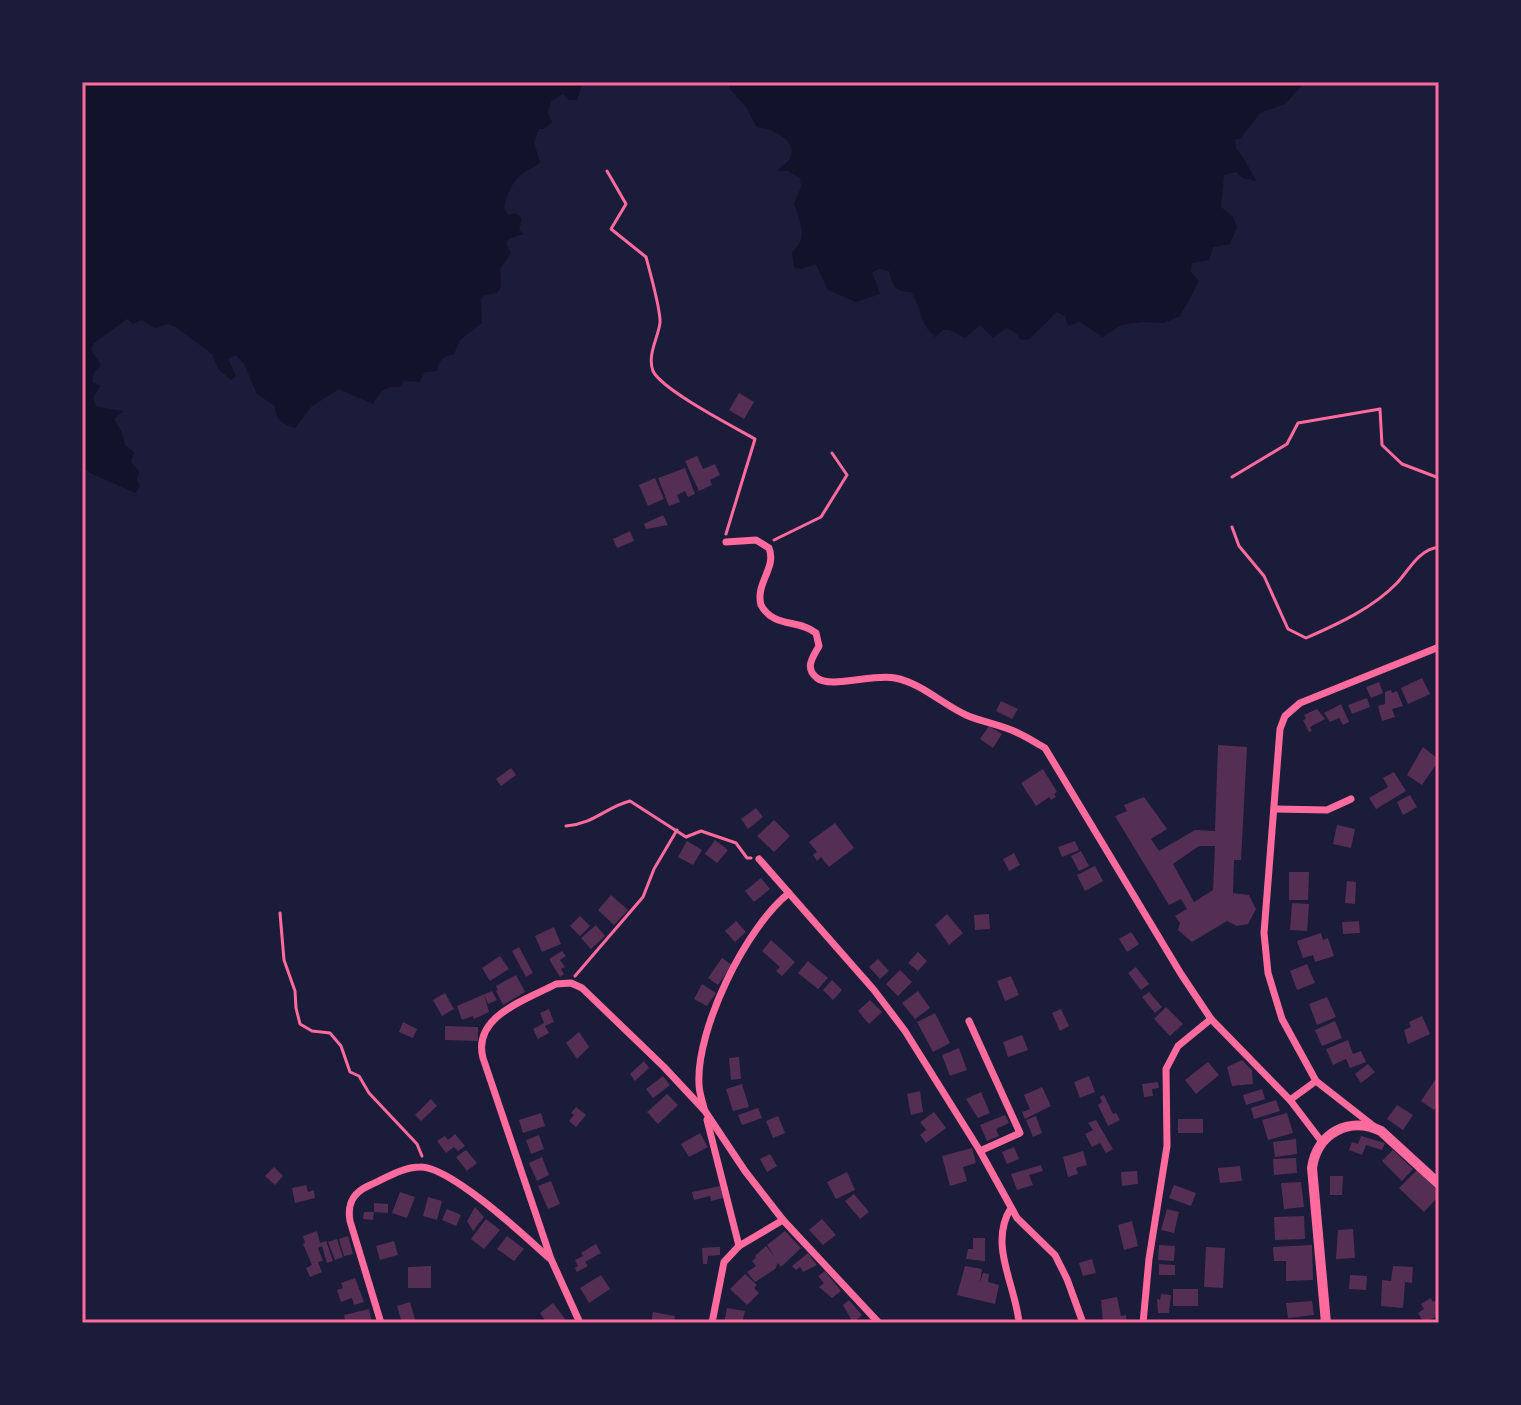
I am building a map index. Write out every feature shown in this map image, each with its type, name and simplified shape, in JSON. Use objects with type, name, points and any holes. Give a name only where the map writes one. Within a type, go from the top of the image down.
[{"type":"main road","points":[[1326,1323],[1312,1168],[1322,1142],[1333,1132],[1352,1125],[1381,1131],[1439,1184]]},
{"type":"street","points":[[726,542],[756,540],[765,544],[772,558],[760,587],[761,605],[774,619],[808,627],[816,633],[819,646],[810,666],[811,672],[819,680],[831,682],[876,676],[903,680],[967,715],[1016,732],[1045,748],[1211,1019],[1290,1100],[1322,1142]]},
{"type":"street","points":[[1381,1131],[1316,1081],[1282,1019],[1264,952],[1280,729],[1289,710],[1300,703],[1439,647]]},
{"type":"street","points":[[1275,809],[1327,810],[1351,799]]},
{"type":"street","points":[[759,859],[890,1010],[980,1151],[1011,1208],[1062,1266],[1083,1323]]},
{"type":"street","points":[[739,1246],[699,1085],[702,1050],[710,1018],[753,933],[770,910],[789,893]]},
{"type":"street","points":[[580,1323],[551,1259],[481,1045],[486,1027],[495,1018],[556,984],[571,983],[582,988],[705,1111],[783,1220],[879,1323]]},
{"type":"street","points":[[1143,1323],[1149,1259],[1167,1146],[1166,1069],[1178,1046],[1211,1019]]},
{"type":"street","points":[[969,1021],[1020,1133],[980,1151]]},
{"type":"street","points":[[1290,1100],[1316,1081]]},
{"type":"street","points":[[381,1323],[350,1221],[349,1208],[354,1197],[363,1189],[409,1168],[427,1167],[442,1172],[551,1259]]},
{"type":"street","points":[[1011,1208],[1004,1225],[1002,1245],[1019,1323]]},
{"type":"street","points":[[712,1323],[724,1262],[739,1246],[783,1220]]},
{"type":"path","points":[[607,171],[626,204],[611,229],[646,257],[654,297],[660,308],[660,322],[651,359],[654,372],[666,386],[755,439],[726,531],[726,542]]},
{"type":"path","points":[[1232,477],[1287,444],[1298,423],[1380,409],[1382,445],[1402,464],[1439,478]]},
{"type":"path","points":[[765,544],[821,517],[847,475],[832,453]]},
{"type":"path","points":[[1232,527],[1239,546],[1264,576],[1288,629],[1306,638],[1339,624],[1377,599],[1397,583],[1416,558],[1439,547]]},
{"type":"path","points":[[566,826],[591,821],[630,801],[686,837],[701,831],[736,843],[747,858],[759,859]]},
{"type":"path","points":[[571,983],[587,960],[643,897],[658,862],[677,830]]},
{"type":"path","points":[[280,913],[284,960],[295,991],[300,1024],[312,1031],[330,1033],[341,1046],[350,1072],[359,1076],[369,1093],[417,1144],[427,1167]]},
{"type":"shaded area","points":[[82,82],[598,82],[582,85],[577,100],[569,100],[563,94],[551,101],[548,113],[552,122],[539,129],[534,143],[540,162],[519,176],[506,199],[504,209],[508,215],[515,213],[522,218],[519,230],[524,234],[510,238],[506,243],[511,253],[500,269],[501,287],[497,293],[481,299],[482,323],[460,340],[454,354],[440,361],[437,371],[425,372],[419,382],[405,381],[399,387],[390,387],[380,393],[373,404],[339,389],[312,406],[295,428],[280,421],[275,406],[257,394],[244,364],[236,355],[228,359],[236,376],[231,380],[218,369],[212,354],[176,327],[168,324],[155,328],[142,320],[133,324],[127,319],[94,343],[91,350],[101,365],[94,372],[92,382],[100,386],[93,398],[97,407],[123,411],[114,419],[125,445],[134,452],[131,462],[139,471],[137,480],[140,486],[135,493],[90,473],[82,466]]},
{"type":"shaded area","points":[[729,82],[1305,82],[1285,104],[1260,113],[1241,138],[1235,140],[1236,149],[1257,181],[1243,178],[1236,172],[1224,175],[1221,207],[1233,217],[1237,227],[1230,244],[1213,247],[1209,260],[1192,263],[1191,272],[1199,281],[1180,316],[1164,323],[1121,325],[1103,337],[1080,322],[1068,326],[1065,316],[1056,312],[1030,339],[1021,340],[1006,328],[993,338],[980,325],[965,338],[950,330],[943,330],[935,337],[922,320],[911,292],[895,287],[889,271],[879,269],[872,272],[880,294],[856,302],[828,290],[816,264],[801,269],[794,267],[792,252],[802,235],[794,203],[801,187],[800,178],[788,171],[777,171],[790,158],[790,144],[775,132],[757,127],[746,107],[729,88]]},
{"type":"building","points":[[739,393],[754,402],[744,419],[729,410]]},
{"type":"building","points":[[697,456],[703,469],[715,464],[720,475],[710,480],[712,485],[699,491],[685,461]]},
{"type":"building","points":[[685,468],[695,494],[688,497],[685,491],[677,495],[680,502],[669,506],[658,478]]},
{"type":"building","points":[[655,478],[664,499],[648,506],[639,485]]},
{"type":"building","points":[[663,515],[668,525],[646,529],[644,524]]},
{"type":"building","points":[[630,531],[634,541],[617,548],[613,539]]},
{"type":"building","points":[[1422,678],[1430,694],[1408,704],[1401,688]]},
{"type":"building","points":[[1379,682],[1383,693],[1371,698],[1366,687]]},
{"type":"building","points":[[1391,690],[1392,693],[1397,691],[1403,706],[1392,709],[1395,717],[1382,721],[1378,706],[1385,704],[1385,692]]},
{"type":"building","points":[[1367,698],[1370,707],[1352,714],[1348,705]]},
{"type":"building","points":[[1001,701],[1018,709],[1012,719],[996,711]]},
{"type":"building","points":[[1341,704],[1349,722],[1343,725],[1339,718],[1330,722],[1324,713]]},
{"type":"building","points":[[1317,709],[1325,719],[1310,727],[1312,731],[1309,732],[1304,715]]},
{"type":"building","points":[[989,726],[1002,734],[993,748],[980,739]]},
{"type":"building","points":[[1218,745],[1247,747],[1241,860],[1234,860],[1233,893],[1249,895],[1256,909],[1248,924],[1237,926],[1227,921],[1192,942],[1178,930],[1180,923],[1175,916],[1187,909],[1181,899],[1169,905],[1115,816],[1127,811],[1124,805],[1144,797],[1167,829],[1151,839],[1159,851],[1195,830],[1215,831]],"holes":[[[1199,846],[1215,846],[1213,890],[1194,902],[1173,864]]]},
{"type":"building","points":[[1423,747],[1439,760],[1422,785],[1407,775]]},
{"type":"building","points":[[511,768],[516,775],[501,786],[496,779]]},
{"type":"building","points":[[1043,769],[1057,792],[1054,794],[1056,797],[1051,800],[1049,797],[1036,806],[1021,783]]},
{"type":"building","points":[[1394,772],[1406,791],[1376,809],[1369,798],[1388,787],[1383,778]]},
{"type":"building","points":[[1410,795],[1417,807],[1403,815],[1397,802]]},
{"type":"building","points":[[756,808],[763,817],[748,829],[741,819]]},
{"type":"building","points":[[774,820],[790,836],[774,852],[757,836]]},
{"type":"building","points":[[835,823],[854,848],[829,867],[821,857],[817,861],[813,855],[817,852],[809,842]]},
{"type":"building","points":[[1337,825],[1355,829],[1351,848],[1333,844]]},
{"type":"building","points":[[715,840],[728,850],[717,863],[705,854]]},
{"type":"building","points":[[687,841],[702,850],[693,865],[678,857]]},
{"type":"building","points":[[1075,841],[1079,850],[1062,857],[1058,847]]},
{"type":"building","points":[[1081,851],[1089,866],[1079,871],[1071,856]]},
{"type":"building","points":[[1014,853],[1020,865],[1009,871],[1003,859]]},
{"type":"building","points":[[1095,866],[1103,881],[1085,891],[1077,875]]},
{"type":"building","points":[[1289,872],[1309,872],[1308,900],[1289,900]]},
{"type":"building","points":[[761,878],[770,889],[754,902],[745,891]]},
{"type":"building","points":[[1347,881],[1356,882],[1355,904],[1345,903]]},
{"type":"building","points":[[611,895],[628,910],[614,925],[598,910]]},
{"type":"building","points":[[1292,903],[1309,904],[1307,931],[1290,930]]},
{"type":"building","points":[[947,914],[963,933],[949,945],[935,925]]},
{"type":"building","points":[[989,914],[990,929],[975,930],[974,915]]},
{"type":"building","points":[[580,916],[590,926],[580,936],[570,926]]},
{"type":"building","points":[[736,921],[746,932],[735,942],[725,931]]},
{"type":"building","points":[[1359,921],[1360,933],[1343,934],[1342,922]]},
{"type":"building","points":[[596,925],[605,936],[591,949],[581,938]]},
{"type":"building","points":[[554,927],[561,944],[542,952],[535,936]]},
{"type":"building","points":[[1131,932],[1139,944],[1127,952],[1119,939]]},
{"type":"building","points":[[1321,933],[1323,940],[1328,938],[1334,956],[1315,962],[1313,955],[1303,958],[1297,941]]},
{"type":"building","points":[[771,940],[795,962],[782,976],[776,971],[780,967],[762,951]]},
{"type":"building","points":[[519,947],[533,973],[526,977],[512,951]]},
{"type":"building","points":[[562,951],[566,956],[560,960],[565,967],[561,969],[564,974],[560,977],[549,959]]},
{"type":"building","points":[[918,952],[927,961],[918,971],[908,963]]},
{"type":"building","points":[[500,956],[509,969],[490,981],[482,968]]},
{"type":"building","points":[[722,958],[732,965],[718,985],[708,978]]},
{"type":"building","points":[[878,959],[889,971],[880,979],[869,967]]},
{"type":"building","points":[[808,961],[828,978],[818,989],[798,973]]},
{"type":"building","points":[[1307,964],[1315,983],[1297,990],[1290,971]]},
{"type":"building","points":[[1136,967],[1149,984],[1141,990],[1128,973]]},
{"type":"building","points":[[900,970],[912,982],[898,996],[886,984]]},
{"type":"building","points":[[516,975],[525,992],[503,1005],[496,986]]},
{"type":"building","points":[[1011,976],[1019,995],[1005,1001],[997,981]]},
{"type":"building","points":[[832,980],[842,990],[833,1000],[823,990]]},
{"type":"building","points":[[702,984],[716,993],[707,1006],[694,999]]},
{"type":"building","points":[[492,991],[497,1000],[488,1004],[484,994]]},
{"type":"building","points":[[918,991],[930,1008],[915,1019],[902,1003]]},
{"type":"building","points":[[1149,992],[1162,1007],[1155,1013],[1142,997]]},
{"type":"building","points":[[445,993],[454,1009],[442,1016],[433,1000]]},
{"type":"building","points":[[484,994],[489,1012],[474,1019],[473,1016],[462,1020],[457,1006]]},
{"type":"building","points":[[1327,997],[1336,1017],[1317,1025],[1309,1004]]},
{"type":"building","points":[[870,1000],[882,1012],[869,1024],[858,1011]]},
{"type":"building","points":[[1166,1007],[1183,1024],[1170,1036],[1154,1019]]},
{"type":"building","points":[[549,1009],[554,1022],[545,1026],[549,1033],[538,1039],[533,1029],[544,1023],[540,1013]]},
{"type":"building","points":[[1061,1009],[1069,1026],[1060,1031],[1052,1013]]},
{"type":"building","points":[[935,1013],[950,1043],[933,1052],[917,1022]]},
{"type":"building","points":[[1422,1016],[1430,1034],[1408,1044],[1404,1030],[1411,1027],[1409,1022]]},
{"type":"building","points":[[1335,1021],[1342,1038],[1322,1046],[1315,1030]]},
{"type":"building","points":[[403,1022],[417,1029],[413,1038],[399,1032]]},
{"type":"building","points":[[445,1026],[478,1027],[478,1041],[445,1040]]},
{"type":"building","points":[[579,1032],[589,1047],[577,1059],[566,1043]]},
{"type":"building","points":[[1022,1035],[1028,1050],[1008,1057],[1003,1042]]},
{"type":"building","points":[[1348,1040],[1353,1054],[1361,1051],[1366,1062],[1350,1068],[1346,1059],[1333,1065],[1326,1049]]},
{"type":"building","points":[[959,1048],[967,1070],[950,1076],[942,1055]]},
{"type":"building","points":[[739,1057],[741,1079],[731,1080],[729,1058]]},
{"type":"building","points":[[1242,1060],[1252,1070],[1253,1084],[1232,1086],[1227,1067]]},
{"type":"building","points":[[644,1061],[649,1068],[635,1081],[630,1074]]},
{"type":"building","points":[[1208,1062],[1219,1075],[1196,1094],[1185,1080]]},
{"type":"building","points":[[1368,1064],[1375,1072],[1361,1083],[1355,1074]]},
{"type":"building","points":[[663,1076],[670,1085],[653,1098],[646,1089]]},
{"type":"building","points":[[1089,1076],[1095,1092],[1080,1098],[1074,1082]]},
{"type":"building","points":[[1435,1080],[1439,1082],[1439,1104],[1434,1110],[1421,1101]]},
{"type":"building","points":[[1158,1082],[1159,1088],[1152,1089],[1153,1096],[1144,1097],[1142,1084]]},
{"type":"building","points":[[742,1084],[749,1107],[733,1111],[726,1089]]},
{"type":"building","points":[[1042,1087],[1051,1106],[1025,1119],[1022,1112],[1030,1109],[1024,1095]]},
{"type":"building","points":[[1262,1089],[1265,1099],[1246,1105],[1243,1095]]},
{"type":"building","points":[[920,1091],[923,1112],[911,1115],[907,1094]]},
{"type":"building","points":[[981,1092],[990,1113],[978,1118],[966,1099]]},
{"type":"building","points":[[667,1094],[678,1105],[658,1124],[647,1112]]},
{"type":"building","points":[[1104,1095],[1113,1114],[1116,1113],[1120,1120],[1108,1126],[1098,1105],[1102,1102],[1100,1097]]},
{"type":"building","points":[[431,1099],[437,1106],[421,1121],[415,1115]]},
{"type":"building","points":[[1276,1100],[1280,1111],[1254,1119],[1251,1108]]},
{"type":"building","points":[[1397,1105],[1413,1115],[1403,1130],[1387,1119]]},
{"type":"building","points":[[576,1107],[586,1115],[576,1127],[569,1121]]},
{"type":"building","points":[[758,1108],[762,1118],[742,1125],[738,1115]]},
{"type":"building","points":[[934,1112],[946,1128],[926,1143],[920,1135],[926,1130],[920,1122]]},
{"type":"building","points":[[541,1113],[545,1126],[523,1133],[519,1120]]},
{"type":"building","points":[[1287,1113],[1293,1133],[1268,1140],[1262,1120]]},
{"type":"building","points":[[1005,1115],[1009,1123],[996,1129],[999,1136],[987,1141],[980,1125]]},
{"type":"building","points":[[778,1116],[785,1133],[773,1138],[766,1121]]},
{"type":"building","points":[[1036,1116],[1042,1133],[1033,1137],[1026,1120]]},
{"type":"building","points":[[1178,1119],[1203,1119],[1203,1133],[1178,1133]]},
{"type":"building","points":[[1096,1120],[1113,1149],[1106,1153],[1100,1143],[1092,1147],[1085,1134],[1093,1130],[1088,1123]]},
{"type":"building","points":[[700,1133],[708,1147],[689,1157],[681,1144]]},
{"type":"building","points":[[455,1134],[465,1146],[458,1151],[454,1147],[446,1153],[437,1141],[445,1136],[448,1140]]},
{"type":"building","points":[[539,1135],[544,1149],[531,1154],[526,1140]]},
{"type":"building","points":[[1361,1136],[1385,1143],[1382,1150],[1366,1145],[1362,1155],[1349,1150],[1352,1142],[1358,1144]]},
{"type":"building","points":[[1296,1139],[1297,1154],[1275,1157],[1273,1142]]},
{"type":"building","points":[[1014,1147],[1019,1159],[1007,1164],[1002,1152]]},
{"type":"building","points":[[972,1148],[976,1163],[963,1167],[967,1181],[950,1186],[942,1156]]},
{"type":"building","points":[[466,1150],[477,1163],[467,1171],[456,1157]]},
{"type":"building","points":[[1393,1150],[1413,1169],[1402,1181],[1382,1161]]},
{"type":"building","points":[[1083,1151],[1087,1165],[1076,1168],[1078,1174],[1068,1177],[1063,1157]]},
{"type":"building","points":[[770,1154],[777,1166],[767,1172],[760,1159]]},
{"type":"building","points":[[542,1157],[549,1175],[537,1181],[529,1163]]},
{"type":"building","points":[[1296,1158],[1297,1173],[1274,1175],[1273,1159]]},
{"type":"building","points":[[1041,1165],[1043,1171],[1029,1175],[1033,1185],[1017,1190],[1011,1174]]},
{"type":"building","points":[[1240,1166],[1242,1181],[1220,1183],[1218,1168]]},
{"type":"building","points":[[274,1167],[283,1176],[275,1185],[265,1176]]},
{"type":"building","points":[[1417,1170],[1439,1192],[1424,1212],[1399,1188]]},
{"type":"building","points":[[1137,1171],[1138,1184],[1122,1186],[1121,1172]]},
{"type":"building","points":[[847,1172],[855,1190],[836,1199],[827,1182]]},
{"type":"building","points":[[1330,1176],[1343,1176],[1342,1195],[1330,1195]]},
{"type":"building","points":[[551,1181],[560,1204],[548,1209],[538,1186]]},
{"type":"building","points":[[1301,1182],[1304,1207],[1284,1209],[1281,1183]]},
{"type":"building","points":[[306,1185],[308,1192],[314,1190],[315,1198],[295,1203],[292,1188]]},
{"type":"building","points":[[1174,1185],[1196,1193],[1191,1206],[1169,1198]]},
{"type":"building","points":[[720,1186],[723,1198],[711,1201],[710,1196],[694,1200],[692,1192]]},
{"type":"building","points":[[400,1192],[415,1197],[407,1218],[392,1213]]},
{"type":"building","points":[[854,1194],[869,1212],[860,1219],[845,1201]]},
{"type":"building","points":[[428,1197],[442,1201],[437,1220],[423,1216]]},
{"type":"building","points":[[374,1203],[388,1204],[388,1213],[374,1212]]},
{"type":"building","points":[[475,1207],[484,1217],[473,1231],[467,1221]]},
{"type":"building","points":[[447,1209],[461,1215],[456,1226],[442,1220]]},
{"type":"building","points":[[1167,1209],[1179,1212],[1174,1233],[1161,1230]]},
{"type":"building","points":[[364,1212],[374,1212],[373,1220],[363,1219]]},
{"type":"building","points":[[1304,1216],[1305,1239],[1275,1240],[1274,1217]]},
{"type":"building","points":[[486,1219],[500,1230],[484,1249],[471,1239]]},
{"type":"building","points":[[822,1219],[836,1235],[823,1245],[809,1230]]},
{"type":"building","points":[[1132,1221],[1138,1246],[1124,1250],[1118,1225]]},
{"type":"building","points":[[1353,1229],[1355,1258],[1336,1259],[1338,1230]]},
{"type":"building","points":[[317,1231],[320,1243],[326,1241],[333,1261],[327,1263],[322,1246],[318,1248],[323,1261],[318,1262],[322,1272],[310,1277],[306,1268],[312,1265],[303,1236]]},
{"type":"building","points":[[785,1231],[801,1248],[781,1267],[778,1263],[775,1269],[755,1282],[747,1272],[756,1266],[752,1261],[766,1246],[775,1257],[767,1245]]},
{"type":"building","points":[[348,1236],[353,1254],[344,1256],[339,1239]]},
{"type":"building","points":[[507,1236],[524,1249],[514,1261],[497,1249]]},
{"type":"building","points":[[973,1238],[985,1238],[985,1261],[966,1259],[968,1249],[973,1249]]},
{"type":"building","points":[[337,1239],[343,1257],[335,1260],[328,1242]]},
{"type":"building","points":[[394,1241],[398,1255],[380,1260],[376,1246]]},
{"type":"building","points":[[596,1244],[601,1253],[585,1262],[588,1266],[577,1272],[575,1260]]},
{"type":"building","points":[[1159,1245],[1175,1246],[1174,1261],[1158,1260]]},
{"type":"building","points":[[1312,1245],[1313,1280],[1286,1281],[1286,1261],[1274,1261],[1273,1247]]},
{"type":"building","points":[[720,1247],[720,1255],[708,1256],[707,1264],[703,1264],[702,1248]]},
{"type":"building","points":[[1206,1247],[1225,1248],[1223,1288],[1204,1287]]},
{"type":"building","points":[[808,1253],[817,1265],[803,1272],[800,1267],[796,1270],[792,1266]]},
{"type":"building","points":[[1092,1259],[1096,1273],[1083,1276],[1079,1263]]},
{"type":"building","points":[[1159,1264],[1175,1265],[1175,1275],[1159,1275]]},
{"type":"building","points":[[431,1266],[431,1288],[408,1288],[408,1267]]},
{"type":"building","points":[[965,1266],[982,1269],[980,1283],[983,1273],[989,1274],[988,1282],[999,1285],[995,1304],[957,1295]]},
{"type":"building","points":[[1393,1266],[1413,1267],[1412,1283],[1405,1282],[1403,1308],[1381,1306],[1382,1280],[1391,1281]]},
{"type":"building","points":[[825,1271],[841,1291],[832,1298],[819,1287],[824,1283],[818,1276]]},
{"type":"building","points":[[745,1274],[757,1285],[754,1288],[759,1293],[747,1305],[730,1289]]},
{"type":"building","points":[[601,1275],[610,1289],[589,1303],[580,1288]]},
{"type":"building","points":[[1350,1275],[1367,1276],[1366,1290],[1349,1289]]},
{"type":"building","points":[[355,1278],[364,1302],[354,1305],[352,1298],[341,1302],[337,1290],[343,1288],[341,1283]]},
{"type":"building","points":[[1173,1289],[1198,1289],[1198,1306],[1173,1306]]},
{"type":"building","points":[[1161,1294],[1171,1295],[1169,1313],[1158,1313],[1157,1299],[1160,1300]]},
{"type":"building","points":[[1117,1297],[1121,1316],[1126,1315],[1127,1323],[1103,1323],[1101,1300]]},
{"type":"building","points":[[1431,1298],[1433,1302],[1438,1299],[1439,1315],[1424,1323],[1418,1313],[1424,1309],[1421,1304]]},
{"type":"building","points":[[849,1300],[862,1315],[853,1323],[843,1305]]},
{"type":"building","points":[[1312,1301],[1314,1315],[1288,1318],[1286,1303]]},
{"type":"building","points":[[410,1302],[416,1323],[402,1323],[397,1306]]},
{"type":"building","points":[[553,1303],[565,1319],[559,1323],[547,1323],[540,1313]]},
{"type":"building","points":[[727,1308],[745,1311],[742,1323],[724,1323]]},
{"type":"building","points":[[369,1309],[372,1323],[346,1323],[344,1315]]},
{"type":"building","points":[[653,1312],[675,1316],[674,1323],[651,1323]]}]
